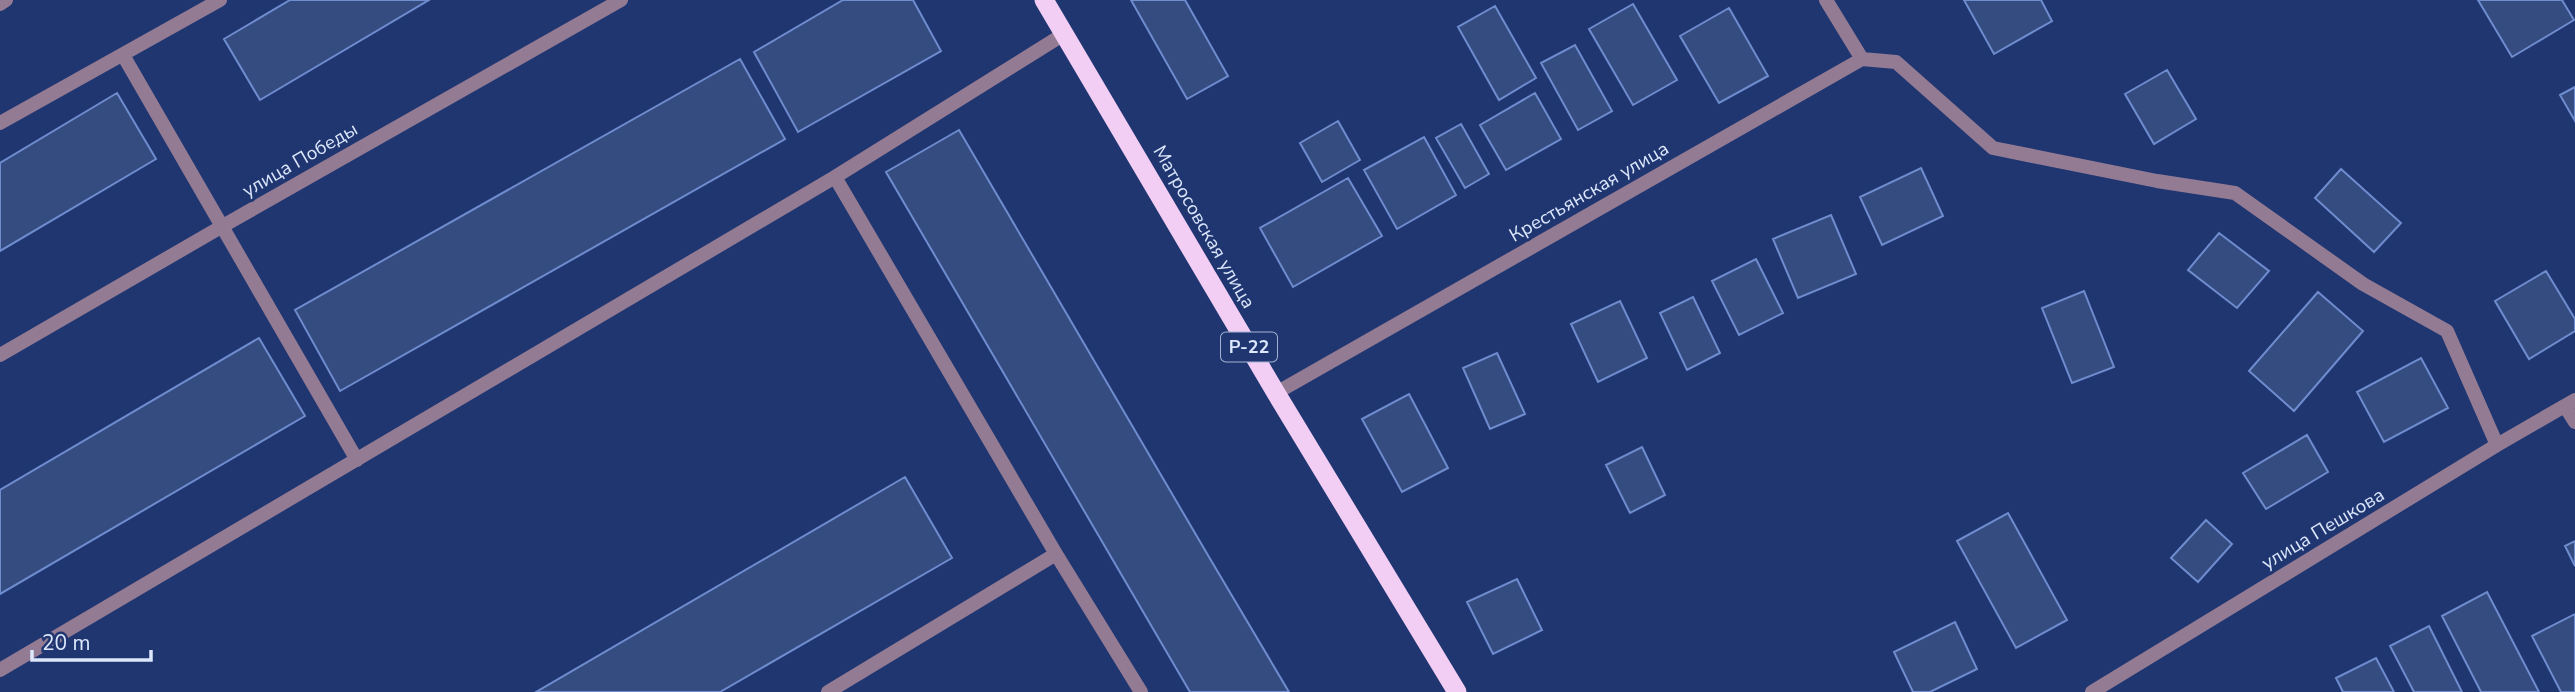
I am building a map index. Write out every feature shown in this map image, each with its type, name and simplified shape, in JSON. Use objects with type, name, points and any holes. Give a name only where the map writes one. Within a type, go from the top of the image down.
[{"type":"highway","name":"Матросовская улица","points":[[1044,0],[1276,393],[1457,692]]},
{"type":"street","points":[[0,4],[6,0]]},
{"type":"street","points":[[0,123],[220,0]]},
{"type":"street","points":[[1826,0],[1862,59],[1896,62],[1993,148],[2157,181],[2235,193],[2363,284],[2447,331],[2497,445]]},
{"type":"street","name":"улица Победы","points":[[0,355],[617,1]]},
{"type":"street","points":[[0,670],[835,177],[1064,34]]},
{"type":"street","points":[[123,55],[357,460]]},
{"type":"street","name":"Крестьянская улица","points":[[1276,393],[1862,59]]},
{"type":"street","points":[[835,177],[1056,554],[1141,692]]},
{"type":"street","points":[[2570,403],[2575,422]]},
{"type":"street","name":"улица Пешкова","points":[[2092,692],[2570,403]]},
{"type":"street","points":[[828,692],[1056,554]]},
{"type":"building","points":[[290,0],[429,0],[260,100],[224,39]]},
{"type":"building","points":[[843,0],[913,0],[941,51],[798,132],[754,52]]},
{"type":"building","points":[[1131,0],[1185,0],[1228,76],[1187,99]]},
{"type":"building","points":[[1964,0],[2041,0],[2052,21],[1994,54]]},
{"type":"building","points":[[2478,0],[2562,0],[2574,20],[2512,57]]},
{"type":"building","points":[[1633,4],[1677,80],[1633,105],[1589,29]]},
{"type":"building","points":[[1495,6],[1536,78],[1499,100],[1458,27]]},
{"type":"building","points":[[1729,8],[1768,76],[1719,103],[1680,36]]},
{"type":"building","points":[[1575,45],[1612,111],[1578,130],[1541,63]]},
{"type":"building","points":[[740,59],[785,139],[340,391],[295,310]]},
{"type":"building","points":[[2167,70],[2196,119],[2154,144],[2125,94]]},
{"type":"building","points":[[2575,87],[2575,121],[2560,95]]},
{"type":"building","points":[[117,93],[156,159],[0,251],[0,163]]},
{"type":"building","points":[[1535,93],[1561,139],[1506,170],[1480,125]]},
{"type":"building","points":[[1338,121],[1360,160],[1322,182],[1300,143]]},
{"type":"building","points":[[1461,124],[1489,174],[1465,188],[1436,138]]},
{"type":"building","points":[[959,130],[1289,692],[1190,692],[886,172]]},
{"type":"building","points":[[1424,137],[1456,195],[1397,229],[1364,170]]},
{"type":"building","points":[[1921,168],[1943,216],[1882,245],[1860,197]]},
{"type":"building","points":[[2341,169],[2401,223],[2374,252],[2315,198]]},
{"type":"building","points":[[1348,178],[1382,236],[1293,287],[1260,228]]},
{"type":"building","points":[[1831,215],[1856,274],[1798,298],[1773,239]]},
{"type":"building","points":[[2219,233],[2269,271],[2237,308],[2188,270]]},
{"type":"building","points":[[1756,259],[1783,313],[1739,335],[1712,281]]},
{"type":"building","points":[[2546,271],[2575,319],[2575,331],[2529,359],[2495,301]]},
{"type":"building","points":[[2084,291],[2114,367],[2072,383],[2042,308]]},
{"type":"building","points":[[2318,292],[2363,331],[2294,411],[2249,371]]},
{"type":"building","points":[[1693,297],[1720,353],[1687,370],[1660,313]]},
{"type":"building","points":[[1620,301],[1647,358],[1598,382],[1571,324]]},
{"type":"building","points":[[259,338],[305,416],[0,594],[0,490]]},
{"type":"building","points":[[1497,353],[1525,414],[1490,429],[1463,368]]},
{"type":"building","points":[[2421,358],[2448,408],[2384,442],[2357,392]]},
{"type":"building","points":[[1409,394],[1448,468],[1402,492],[1362,419]]},
{"type":"building","points":[[2307,435],[2328,472],[2266,509],[2243,473]]},
{"type":"building","points":[[1642,447],[1665,495],[1630,513],[1606,465]]},
{"type":"building","points":[[905,477],[952,558],[720,692],[536,692]]},
{"type":"building","points":[[2008,513],[2067,620],[2016,648],[1957,541]]},
{"type":"building","points":[[2206,520],[2232,544],[2198,582],[2171,558]]},
{"type":"building","points":[[2575,541],[2575,566],[2565,546]]},
{"type":"building","points":[[1517,579],[1542,630],[1493,654],[1467,602]]},
{"type":"building","points":[[2487,592],[2539,692],[2481,692],[2442,616]]},
{"type":"building","points":[[2575,614],[2575,692],[2561,692],[2532,636]]},
{"type":"building","points":[[1955,622],[1977,669],[1930,692],[1913,692],[1894,652]]},
{"type":"building","points":[[2429,626],[2462,692],[2414,692],[2390,646]]},
{"type":"building","points":[[2376,658],[2394,692],[2343,692],[2336,678]]}]
